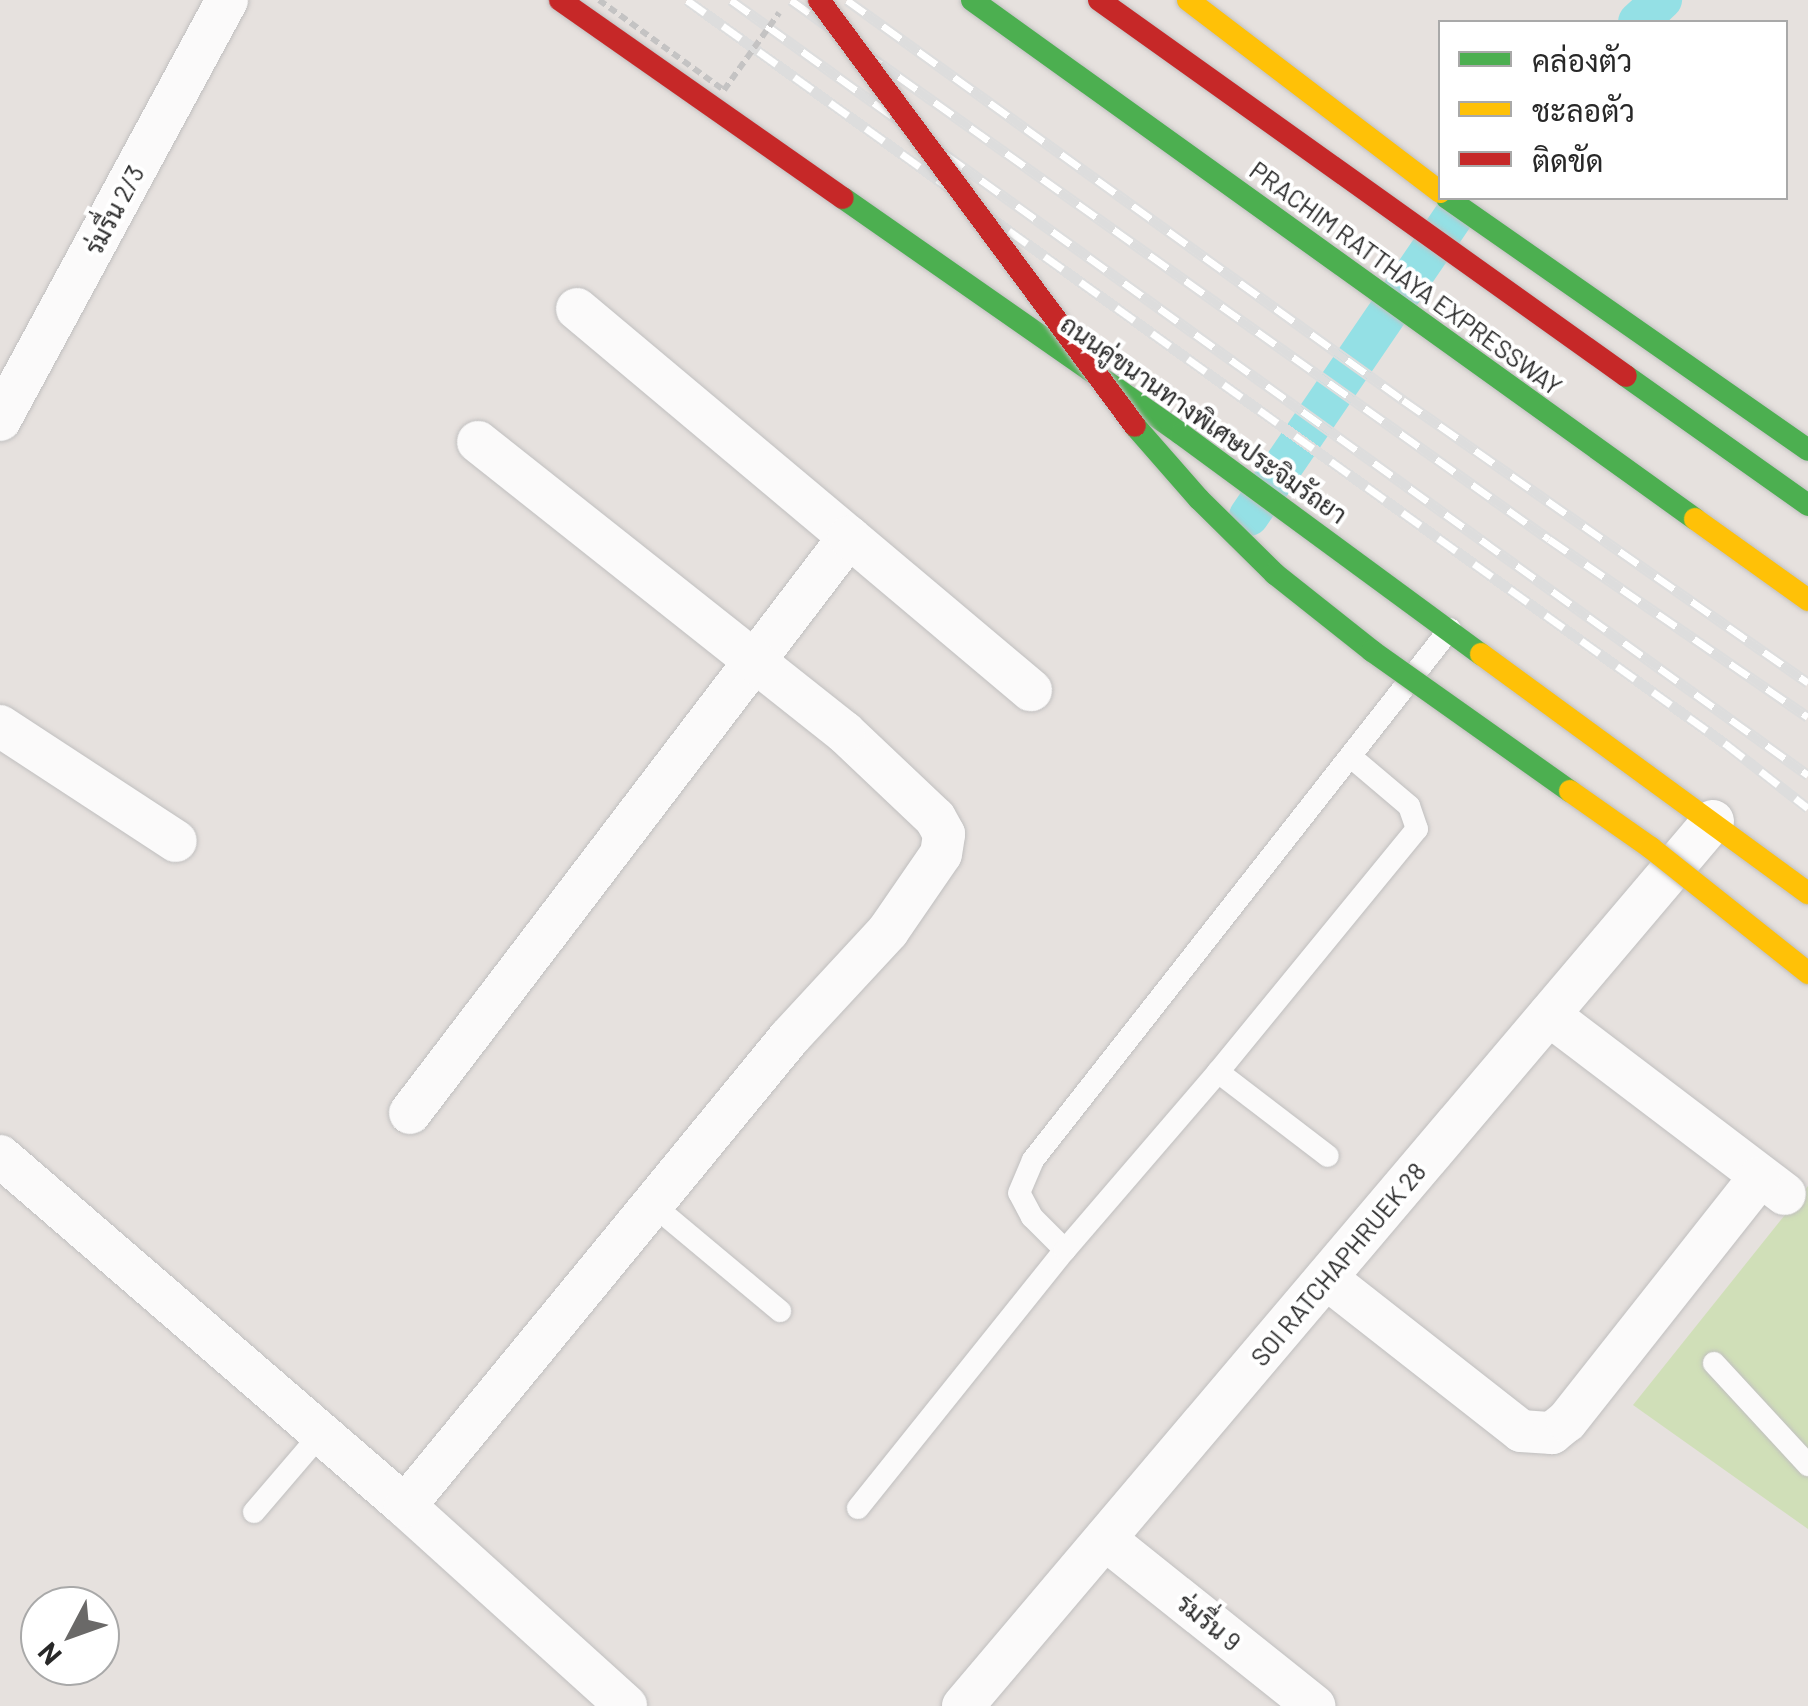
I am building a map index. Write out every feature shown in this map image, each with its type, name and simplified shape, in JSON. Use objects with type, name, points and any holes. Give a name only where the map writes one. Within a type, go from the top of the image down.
[{"type":"main road","name":"ถนนคู่ขนานทางพิเศษประจิมรัถยา","points":[[560,0],[1180,434],[1808,893]]},
{"type":"main road","points":[[819,0],[1127,417],[1199,499],[1262,562],[1372,651],[1652,848],[1808,973]]},
{"type":"main road","name":"PRACHIM RATTHAYA EXPRESSWAY","points":[[972,0],[1808,600]]},
{"type":"main road","name":"PRACHIM RATTHAYA EXPRESSWAY","points":[[1099,0],[1808,505]]},
{"type":"main road","points":[[1188,0],[1438,191]]},
{"type":"main road","points":[[1450,200],[1808,450]]},
{"type":"street","name":"ร่มรื่น 2/3","points":[[0,420],[227,0]]},
{"type":"street","points":[[577,309],[1030,690]]},
{"type":"street","points":[[405,1506],[788,1038],[888,931],[941,854],[944,834],[935,818],[844,732],[478,442]]},
{"type":"street","points":[[410,1113],[849,536]]},
{"type":"street","points":[[0,726],[176,841]]},
{"type":"street","name":"SOI RATCHAPHRUEK 28","points":[[963,1706],[1713,821]]},
{"type":"street","points":[[1326,1278],[1521,1430],[1540,1436],[1552,1433],[1567,1420],[1772,1186],[1548,1014]]},
{"type":"street","points":[[0,1156],[405,1506],[626,1706]]},
{"type":"street","name":"ร่มรื่น 9","points":[[1105,1539],[1314,1706]]},
{"type":"lane","points":[[1064,1250],[1032,1217],[1019,1193],[1033,1160],[1450,628]]},
{"type":"lane","points":[[858,1508],[1064,1250],[1218,1072],[1417,829],[1408,806],[1351,756]]},
{"type":"lane","points":[[1218,1072],[1328,1156]]},
{"type":"lane","points":[[652,1204],[780,1311]]},
{"type":"lane","points":[[1714,1363],[1808,1465]]},
{"type":"lane","points":[[254,1512],[320,1435]]},
{"type":"path","points":[[599,0],[724,90],[788,0]]},
{"type":"green space","points":[[1808,1186],[1808,1529],[1633,1405]]},
{"type":"waterway","points":[[1640,20],[1662,0]]},
{"type":"waterway","points":[[1249,516],[1453,217]]},
{"type":"railway","points":[[687,0],[1726,744],[1808,808]]},
{"type":"railway","points":[[731,0],[1808,775]]},
{"type":"railway","points":[[791,0],[1549,539],[1808,717]]},
{"type":"railway","points":[[847,0],[1403,400],[1808,683]]},
{"type":"traffic: fast","points":[[972,0],[1695,519]]},
{"type":"traffic: fast","points":[[843,198],[1181,434],[1481,654]]},
{"type":"traffic: fast","points":[[1450,200],[1808,450]]},
{"type":"traffic: fast","points":[[1626,376],[1808,505]]},
{"type":"traffic: fast","points":[[1135,426],[1199,499],[1275,574],[1372,651],[1570,791]]},
{"type":"traffic: slow","points":[[1188,0],[1438,190]]},
{"type":"traffic: slow","points":[[1695,519],[1808,600]]},
{"type":"traffic: slow","points":[[1481,654],[1808,893]]},
{"type":"traffic: slow","points":[[1570,791],[1651,848],[1808,973]]},
{"type":"traffic: jam","points":[[560,0],[843,198]]},
{"type":"traffic: jam","points":[[819,0],[1135,426]]},
{"type":"traffic: jam","points":[[1099,0],[1626,376]]}]
